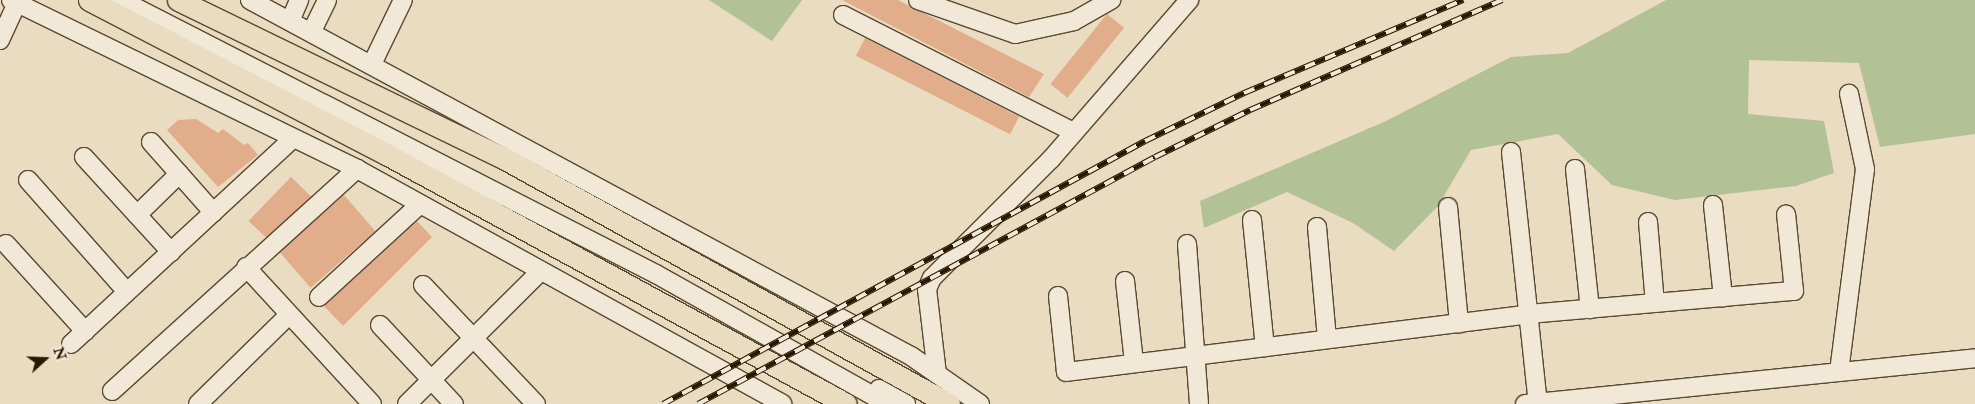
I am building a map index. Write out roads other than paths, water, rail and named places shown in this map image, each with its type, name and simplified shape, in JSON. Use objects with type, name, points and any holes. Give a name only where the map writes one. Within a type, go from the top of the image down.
[{"type":"main road","points":[[89,0],[388,156],[846,404]]},
{"type":"main road","points":[[178,0],[507,160],[949,404]]},
{"type":"street","points":[[121,0],[656,274],[888,404]]},
{"type":"street","points":[[143,0],[342,99],[651,262],[906,404]]},
{"type":"street","points":[[250,0],[291,19],[854,325],[910,356],[980,404]]},
{"type":"street","points":[[291,19],[299,0]]},
{"type":"street","points":[[312,31],[327,0]]},
{"type":"street","points":[[372,64],[403,0]]},
{"type":"street","points":[[918,0],[1016,34],[1074,21],[1110,0]]},
{"type":"street","points":[[937,374],[927,289],[932,278],[1074,132],[1189,0]]},
{"type":"street","points":[[0,40],[14,2],[357,169],[540,272],[782,404]]},
{"type":"street","points":[[844,15],[1074,132]]},
{"type":"street","points":[[1839,372],[1865,169],[1848,94]]},
{"type":"street","points":[[71,344],[292,139]]},
{"type":"street","points":[[151,142],[213,212]]},
{"type":"street","points":[[1511,152],[1529,314],[1532,403],[1975,358]]},
{"type":"street","points":[[84,157],[171,252]]},
{"type":"street","points":[[112,391],[246,267],[357,169]]},
{"type":"street","points":[[1575,169],[1590,309]]},
{"type":"street","points":[[137,215],[179,174]]},
{"type":"street","points":[[28,180],[127,292]]},
{"type":"street","points":[[319,297],[420,204]]},
{"type":"street","points":[[1713,204],[1723,297]]},
{"type":"street","points":[[1448,206],[1459,323]]},
{"type":"street","points":[[1058,296],[1066,372],[1529,314],[1794,291],[1786,214]]},
{"type":"street","points":[[1252,220],[1264,347]]},
{"type":"street","points":[[1648,222],[1655,303]]},
{"type":"street","points":[[1317,227],[1327,339]]},
{"type":"street","points":[[6,244],[85,331]]},
{"type":"street","points":[[1186,244],[1199,404]]},
{"type":"street","points":[[246,267],[372,404]]},
{"type":"street","points":[[407,404],[540,272]]},
{"type":"street","points":[[1125,282],[1134,364]]},
{"type":"street","points":[[423,285],[536,404]]},
{"type":"street","points":[[198,404],[289,314]]},
{"type":"street","points":[[380,325],[454,404]]},
{"type":"railway","points":[[663,404],[1145,141],[1244,93],[1463,0]]},
{"type":"railway","points":[[698,404],[1155,157],[1250,110],[1502,0]]}]
